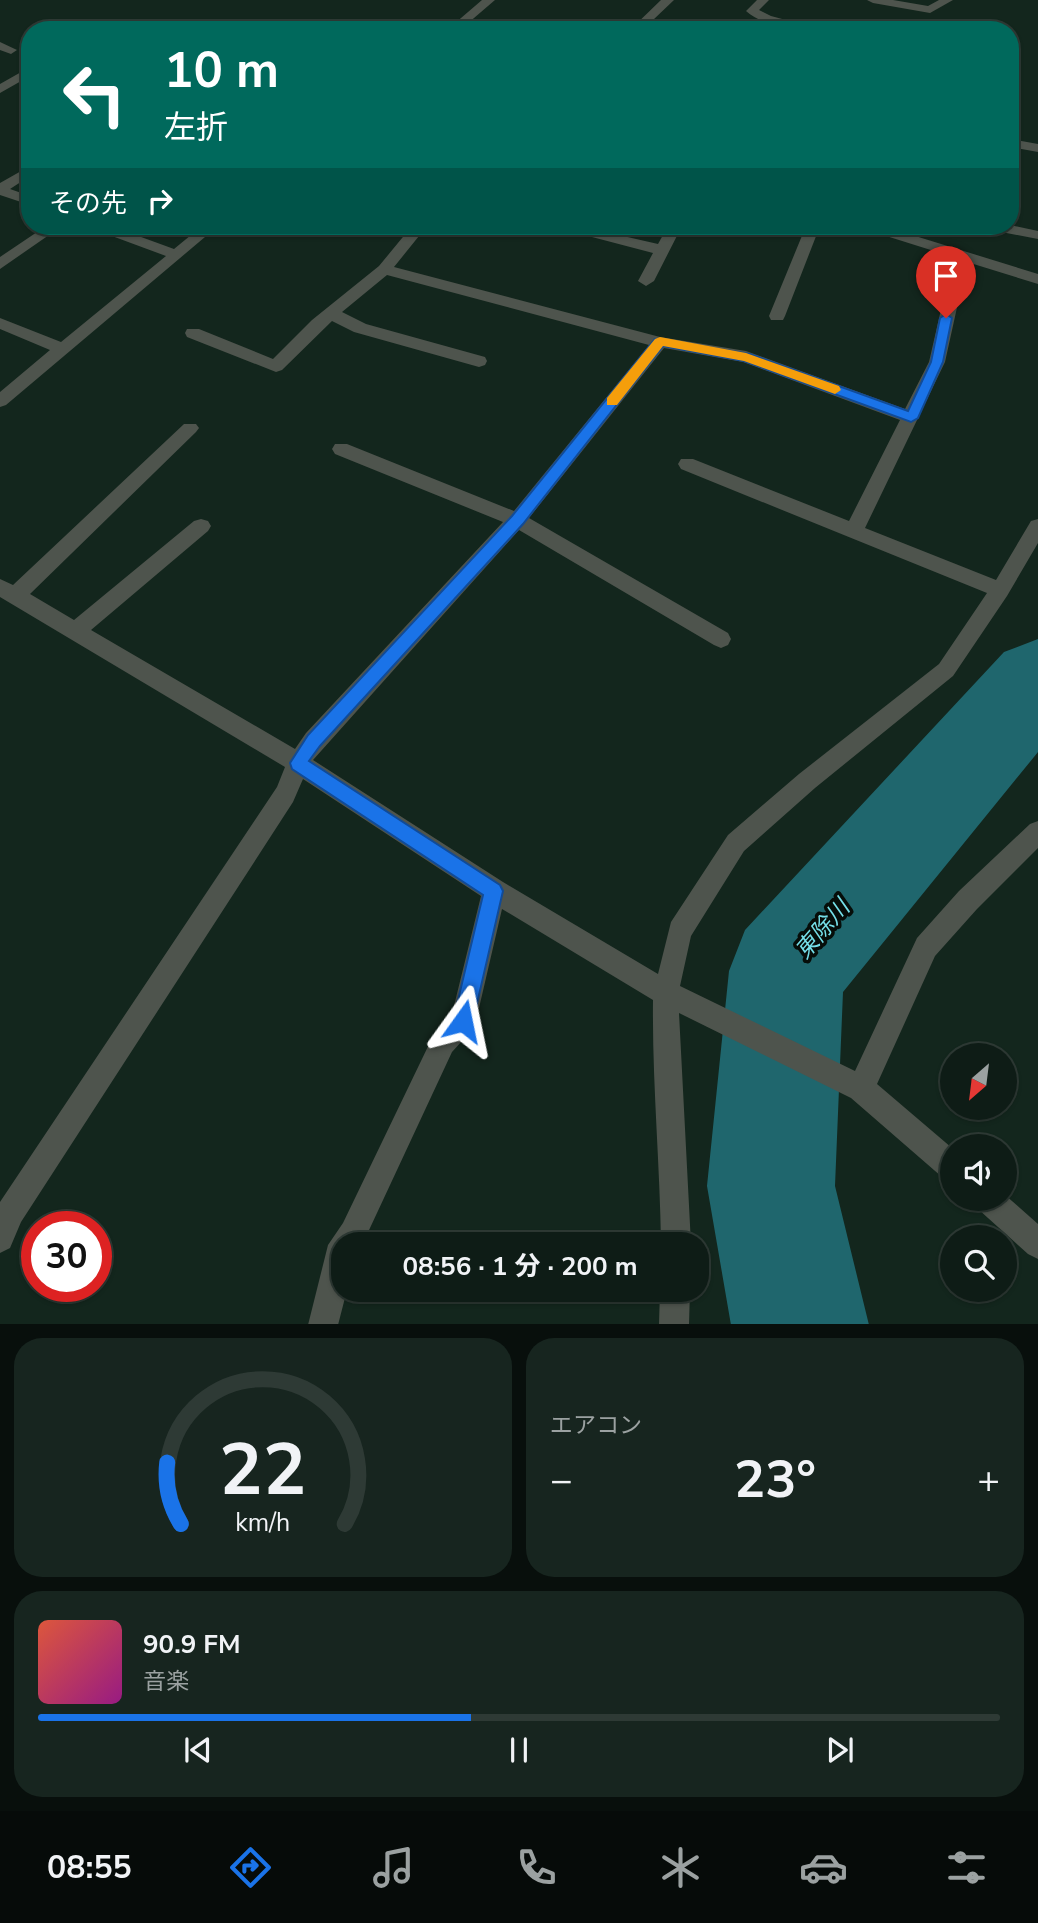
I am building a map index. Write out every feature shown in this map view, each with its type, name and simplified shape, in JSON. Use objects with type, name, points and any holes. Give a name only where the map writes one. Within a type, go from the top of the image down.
[{"type":"street","points":[[463,21],[486,0]]},
{"type":"street","points":[[646,21],[668,0]]},
{"type":"street","points":[[763,0],[752,11],[776,21]]},
{"type":"street","points":[[873,0],[930,10],[947,0]]},
{"type":"street","points":[[0,89],[21,76]]},
{"type":"street","points":[[1019,145],[1038,148]]},
{"type":"street","points":[[0,190],[21,176]]},
{"type":"street","points":[[0,190],[21,198]]},
{"type":"street","points":[[1019,231],[1038,235]]},
{"type":"street","points":[[0,264],[42,235]]},
{"type":"street","points":[[123,235],[175,254]]},
{"type":"street","points":[[0,401],[199,235]]},
{"type":"street","points":[[193,333],[276,366],[384,269],[412,235]]},
{"type":"street","points":[[601,235],[662,250]]},
{"type":"street","points":[[646,281],[670,235]]},
{"type":"street","points":[[778,316],[810,235]]},
{"type":"street","points":[[898,235],[1038,279]]},
{"type":"street","points":[[853,531],[937,362],[961,255]]},
{"type":"street","points":[[384,269],[660,342],[746,357],[911,418]]},
{"type":"street","points":[[332,314],[360,328],[480,361]]},
{"type":"street","points":[[0,323],[62,349]]},
{"type":"street","points":[[0,1238],[17,1201],[285,794],[298,763],[314,740],[517,520],[660,342]]},
{"type":"street","points":[[190,428],[7,592],[298,763],[494,891],[666,993],[861,1088],[940,1157]]},
{"type":"street","points":[[341,449],[517,520],[721,639]]},
{"type":"street","points":[[687,464],[1000,590]]},
{"type":"street","points":[[76,631],[201,526]]},
{"type":"street","points":[[676,1232],[666,1061],[666,993],[680,931],[736,843],[807,781],[946,670],[1000,590],[1038,526]]},
{"type":"street","points":[[861,1088],[926,947],[968,900],[1038,832]]},
{"type":"street","points":[[353,1232],[443,1043],[463,1021],[494,891]]},
{"type":"street","points":[[1003,1211],[1036,1238]]},
{"type":"street","points":[[323,1324],[331,1293]]},
{"type":"street","points":[[674,1324],[675,1302]]},
{"type":"waterway","name":"東除川","points":[[800,1324],[771,1186],[786,971],[1038,681]]},
{"type":"slow traffic","points":[[612,401],[660,342],[746,357],[835,390]]},
{"type":"route","points":[[463,1021],[486,913],[494,891],[298,763],[314,740],[517,520],[660,342],[746,357],[911,418],[937,362],[946,318]]}]
